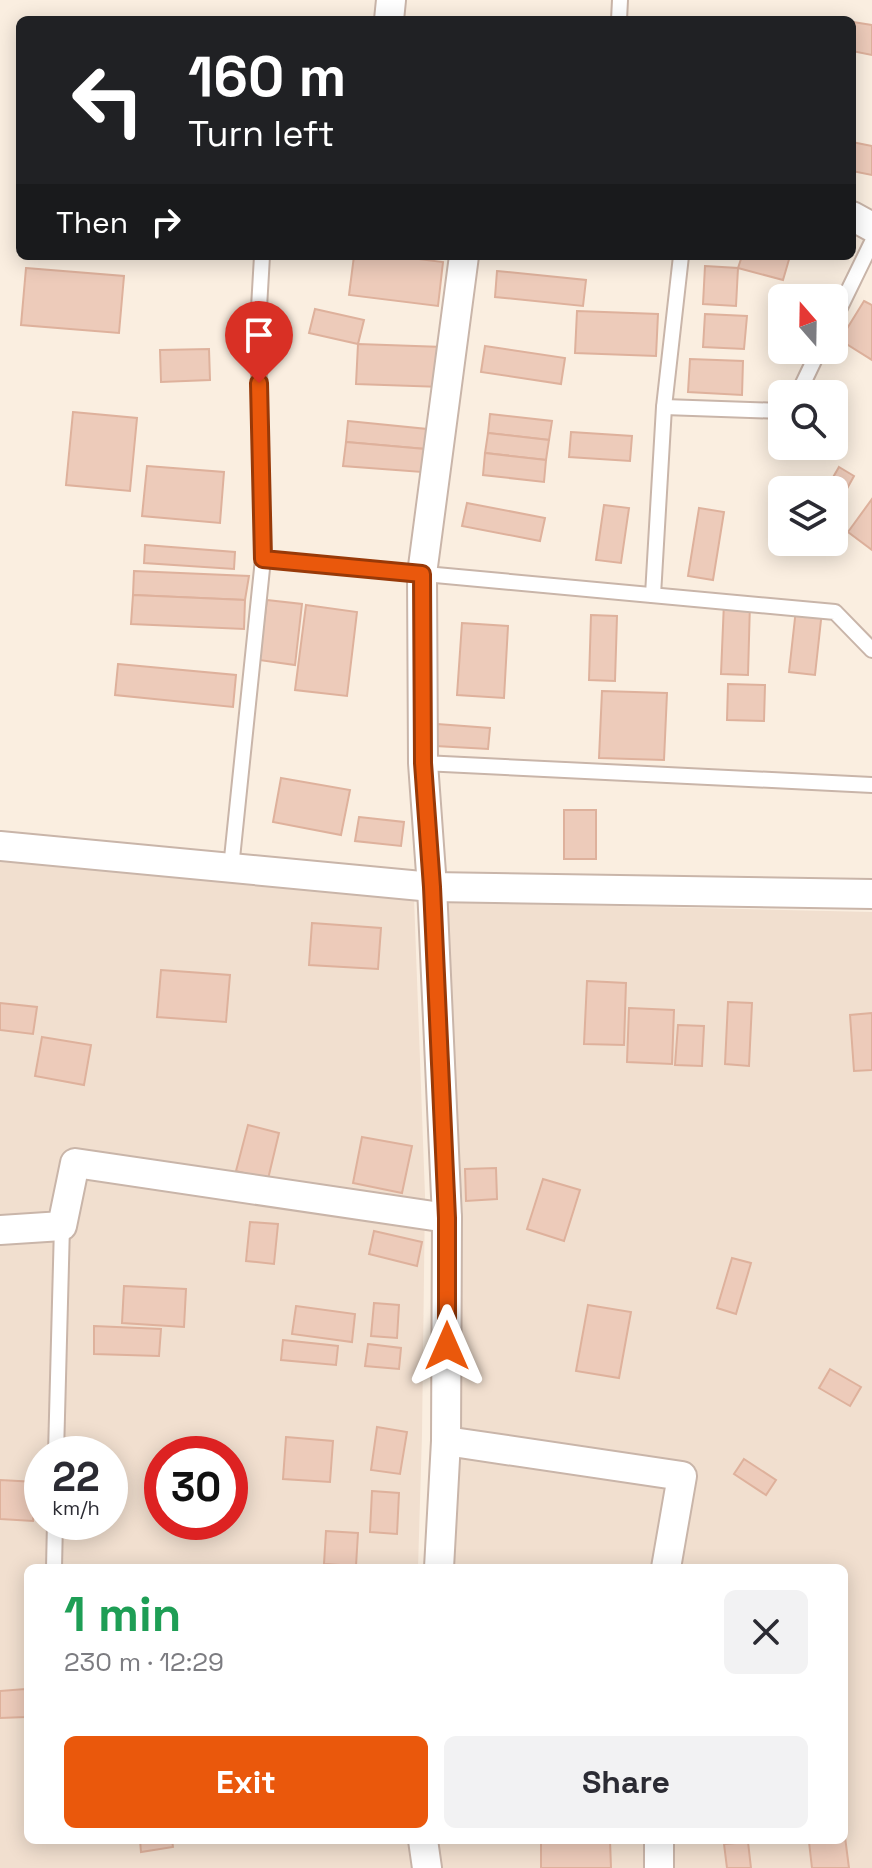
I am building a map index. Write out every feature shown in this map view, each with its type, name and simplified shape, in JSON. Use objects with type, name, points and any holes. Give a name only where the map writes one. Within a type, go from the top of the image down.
[{"type":"street","points":[[439,1564],[446,1441],[447,1218],[432,887],[423,763],[422,574],[463,260]]},
{"type":"street","points":[[0,846],[432,887],[872,894]]},
{"type":"street","points":[[0,1230],[62,1226],[75,1163],[447,1218]]},
{"type":"street","points":[[446,1441],[682,1476],[667,1564]]},
{"type":"street","points":[[424,1844],[427,1868]]},
{"type":"street","points":[[659,1844],[659,1868]]},
{"type":"lane","points":[[848,291],[872,242]]},
{"type":"lane","points":[[231,868],[263,559],[258,325],[262,260]]},
{"type":"lane","points":[[653,595],[664,407],[681,260]]},
{"type":"lane","points":[[664,407],[768,411]]},
{"type":"lane","points":[[263,559],[835,612],[872,650]]},
{"type":"lane","points":[[423,763],[872,785]]},
{"type":"lane","points":[[56,1436],[62,1226]]},
{"type":"lane","points":[[54,1564],[55,1540]]},
{"type":"shaded area","points":[[0,861],[233,879],[414,898],[425,1195],[418,1564],[24,1564],[24,1844],[408,1844],[411,1868],[0,1868]]},
{"type":"shaded area","points":[[448,902],[872,912],[872,1868],[441,1868],[438,1844],[848,1844],[848,1564],[453,1564],[460,1442],[461,1217]]},
{"type":"building","points":[[856,22],[872,25],[872,55],[856,52]]},
{"type":"building","points":[[856,143],[872,146],[872,175],[856,172]]},
{"type":"building","points":[[353,260],[443,262],[438,306],[349,295]]},
{"type":"building","points":[[741,260],[789,260],[783,280],[738,268]]},
{"type":"building","points":[[705,266],[738,268],[736,306],[703,304]]},
{"type":"building","points":[[26,268],[124,276],[119,333],[21,325]]},
{"type":"building","points":[[497,271],[586,280],[583,306],[495,297]]},
{"type":"building","points":[[864,301],[872,305],[872,360],[848,345],[848,327]]},
{"type":"building","points":[[315,309],[364,320],[358,344],[309,333]]},
{"type":"building","points":[[577,311],[658,314],[656,356],[575,353]]},
{"type":"building","points":[[705,314],[747,316],[744,349],[703,347]]},
{"type":"building","points":[[358,344],[443,347],[442,387],[356,384]]},
{"type":"building","points":[[485,346],[565,358],[561,384],[481,372]]},
{"type":"building","points":[[209,349],[210,380],[161,382],[160,350]]},
{"type":"building","points":[[690,359],[743,361],[742,395],[688,392]]},
{"type":"building","points":[[73,412],[137,418],[130,491],[66,485]]},
{"type":"building","points":[[490,414],[552,421],[549,440],[488,433]]},
{"type":"building","points":[[348,421],[427,429],[425,449],[346,442]]},
{"type":"building","points":[[571,432],[632,436],[630,461],[569,457]]},
{"type":"building","points":[[488,433],[549,440],[546,460],[485,453]]},
{"type":"building","points":[[346,442],[425,449],[422,472],[343,466]]},
{"type":"building","points":[[485,453],[546,460],[544,482],[483,475]]},
{"type":"building","points":[[147,466],[224,472],[220,523],[142,516]]},
{"type":"building","points":[[839,467],[854,476],[848,487],[848,476],[834,476]]},
{"type":"building","points":[[872,499],[872,550],[848,532]]},
{"type":"building","points":[[467,503],[545,518],[540,541],[462,526]]},
{"type":"building","points":[[604,505],[629,508],[621,563],[596,560]]},
{"type":"building","points":[[699,508],[724,512],[713,580],[688,576]]},
{"type":"building","points":[[145,545],[235,552],[234,569],[144,563]]},
{"type":"building","points":[[134,571],[249,576],[245,600],[133,595]]},
{"type":"building","points":[[133,595],[245,600],[244,629],[131,624]]},
{"type":"building","points":[[267,600],[302,604],[295,665],[259,660]]},
{"type":"building","points":[[724,602],[750,603],[748,675],[721,674]]},
{"type":"building","points":[[306,605],[357,612],[347,696],[295,690]]},
{"type":"building","points":[[796,609],[822,611],[815,675],[789,672]]},
{"type":"building","points":[[591,615],[617,616],[615,681],[589,680]]},
{"type":"building","points":[[462,623],[508,626],[504,698],[457,695]]},
{"type":"building","points":[[118,664],[236,675],[233,707],[115,695]]},
{"type":"building","points":[[728,684],[765,685],[764,721],[727,720]]},
{"type":"building","points":[[602,691],[667,693],[664,760],[599,758]]},
{"type":"building","points":[[437,724],[490,728],[488,749],[436,746]]},
{"type":"building","points":[[281,778],[350,790],[341,835],[273,822]]},
{"type":"building","points":[[564,810],[596,810],[596,859],[564,859]]},
{"type":"building","points":[[359,817],[404,822],[401,846],[355,841]]},
{"type":"building","points":[[312,923],[381,928],[378,969],[309,965]]},
{"type":"building","points":[[161,970],[230,975],[226,1022],[157,1017]]},
{"type":"building","points":[[587,981],[626,983],[624,1045],[584,1044]]},
{"type":"building","points":[[728,1002],[752,1003],[749,1066],[725,1064]]},
{"type":"building","points":[[0,1003],[37,1007],[33,1034],[0,1030]]},
{"type":"building","points":[[629,1008],[674,1010],[672,1064],[627,1062]]},
{"type":"building","points":[[872,1013],[872,1070],[854,1071],[850,1015]]},
{"type":"building","points":[[678,1025],[704,1026],[702,1066],[675,1065]]},
{"type":"building","points":[[42,1037],[91,1045],[84,1085],[35,1076]]},
{"type":"building","points":[[248,1125],[279,1133],[268,1179],[236,1171]]},
{"type":"building","points":[[362,1137],[412,1146],[402,1193],[353,1183]]},
{"type":"building","points":[[496,1168],[497,1199],[466,1201],[465,1169]]},
{"type":"building","points":[[543,1179],[580,1190],[564,1241],[527,1229]]},
{"type":"building","points":[[250,1222],[278,1224],[274,1264],[246,1261]]},
{"type":"building","points":[[374,1231],[422,1242],[417,1266],[369,1254]]},
{"type":"building","points":[[732,1258],[751,1263],[736,1314],[717,1308]]},
{"type":"building","points":[[124,1286],[186,1289],[184,1327],[122,1323]]},
{"type":"building","points":[[374,1303],[399,1305],[397,1338],[371,1336]]},
{"type":"building","points":[[588,1305],[631,1312],[619,1378],[576,1371]]},
{"type":"building","points":[[296,1306],[355,1314],[352,1342],[292,1334]]},
{"type":"building","points":[[94,1326],[161,1329],[159,1356],[94,1354]]},
{"type":"building","points":[[283,1340],[338,1346],[336,1365],[281,1360]]},
{"type":"building","points":[[368,1344],[401,1348],[399,1369],[365,1366]]},
{"type":"building","points":[[830,1369],[861,1387],[850,1406],[819,1388]]},
{"type":"building","points":[[377,1427],[407,1432],[400,1474],[371,1470]]},
{"type":"building","points":[[286,1437],[333,1441],[330,1482],[283,1479]]},
{"type":"building","points":[[744,1459],[776,1480],[766,1495],[734,1474]]},
{"type":"building","points":[[0,1480],[24,1481],[24,1520],[0,1519]]},
{"type":"building","points":[[372,1491],[399,1493],[397,1534],[370,1532]]},
{"type":"building","points":[[326,1531],[358,1533],[356,1564],[324,1564]]},
{"type":"building","points":[[24,1689],[24,1717],[0,1718],[0,1691]]},
{"type":"building","points":[[140,1844],[173,1844],[173,1847],[141,1852]]},
{"type":"building","points":[[541,1844],[610,1844],[611,1868],[541,1868]]},
{"type":"building","points":[[724,1844],[748,1844],[751,1868],[727,1868]]},
{"type":"building","points":[[809,1844],[846,1844],[849,1868],[812,1868]]},
{"type":"route","points":[[259,383],[263,559],[422,574],[423,763],[432,887],[447,1218],[447,1346]]}]
